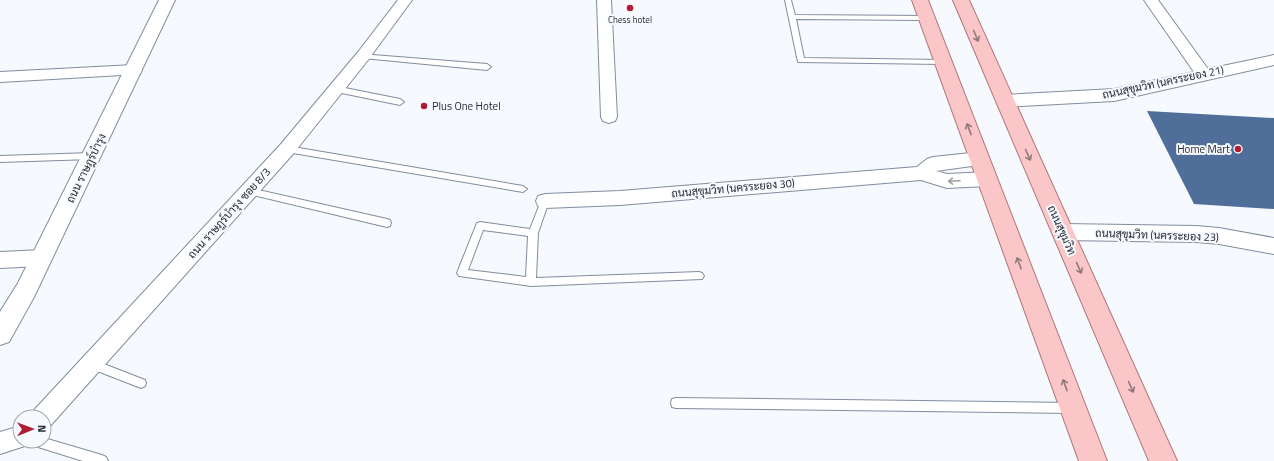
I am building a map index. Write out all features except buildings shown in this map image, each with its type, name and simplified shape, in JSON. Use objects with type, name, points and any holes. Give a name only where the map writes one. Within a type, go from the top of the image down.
[{"type":"main road","name":"ถนนสุขุมวิท","points":[[961,0],[1163,461]]},
{"type":"main road","points":[[923,9],[1093,461]]},
{"type":"street","name":"ถนน ราษฎร์บำรุง","points":[[0,334],[26,290],[42,258],[167,0]]},
{"type":"street","name":"ถนน ราษฎร์บำรุง ซอย 8/3","points":[[50,409],[287,149],[363,56],[405,0]]},
{"type":"street","points":[[604,0],[609,117]]},
{"type":"street","points":[[1151,0],[1204,74]]},
{"type":"street","name":"ถนนสุขุมวิท (นครระยอง 21)","points":[[1004,101],[1114,95],[1204,74],[1274,60]]},
{"type":"street","points":[[0,77],[134,70]]},
{"type":"street","name":"ถนนสุขุมวิท (นครระยอง 30)","points":[[921,173],[933,164],[980,159]]},
{"type":"street","name":"ถนนสุขุมวิท (นครระยอง 30)","points":[[545,202],[620,198],[921,173],[947,181],[988,179]]},
{"type":"street","name":"ถนนสุขุมวิท (นครระยอง 23)","points":[[1063,232],[1196,234],[1219,236],[1274,246]]},
{"type":"street","points":[[0,260],[42,258]]},
{"type":"street","points":[[0,443],[12,439]]},
{"type":"lane","points":[[788,0],[801,60],[943,62]]},
{"type":"lane","points":[[791,17],[923,9]]},
{"type":"lane","points":[[363,56],[487,67]]},
{"type":"lane","points":[[335,89],[400,102]]},
{"type":"lane","points":[[287,149],[523,189]]},
{"type":"lane","points":[[0,159],[92,156]]},
{"type":"lane","points":[[249,191],[387,223]]},
{"type":"lane","points":[[531,282],[533,233],[545,202]]},
{"type":"lane","points":[[533,233],[480,226],[462,273],[531,282],[699,276]]},
{"type":"lane","points":[[91,364],[141,383]]},
{"type":"lane","points":[[676,403],[1073,408]]},
{"type":"lane","points":[[52,446],[102,461]]},
{"type":"place","name":"Chess hotel","points":[[630,8]]},
{"type":"place","name":"Plus One Hotel","points":[[424,106]]},
{"type":"place","name":"Home Mart","points":[[1238,149]]}]
